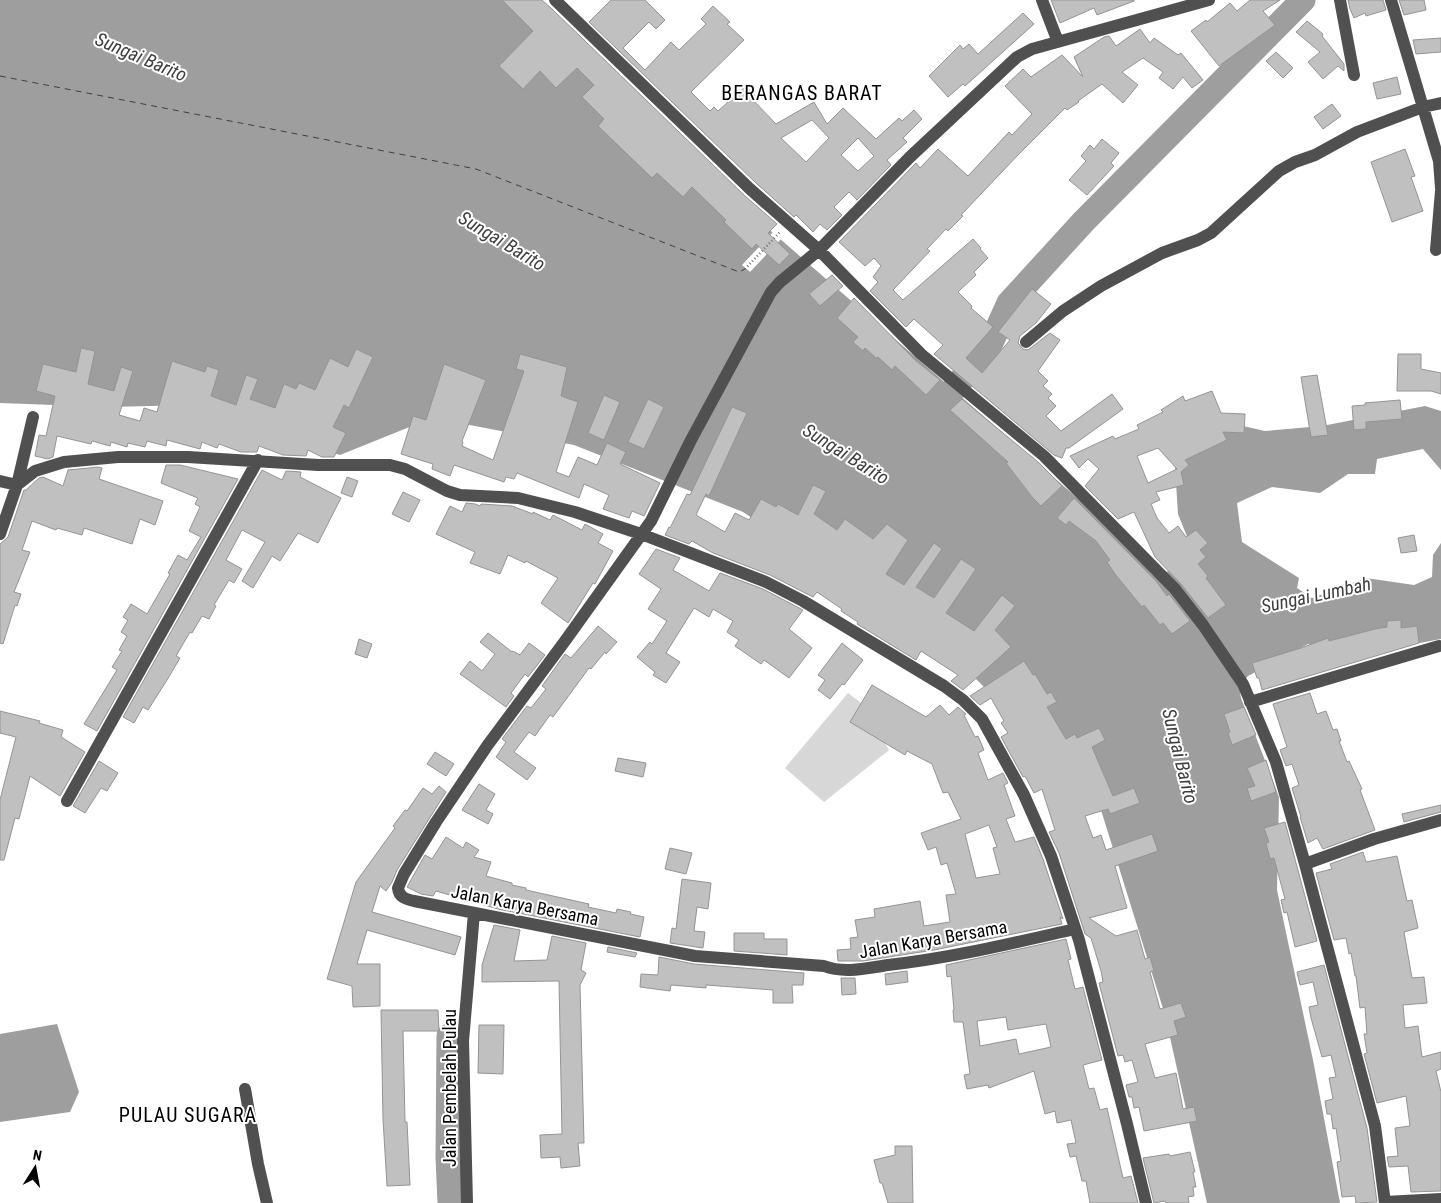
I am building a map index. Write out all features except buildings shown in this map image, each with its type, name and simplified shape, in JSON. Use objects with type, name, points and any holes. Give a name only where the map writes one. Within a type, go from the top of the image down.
[{"type":"street","points":[[555,0],[750,189],[789,223],[816,252],[921,354],[1044,456],[1175,589],[1203,625],[1243,684],[1276,762],[1374,1126],[1385,1202],[1441,1199]]},
{"type":"street","points":[[1042,0],[1058,42]]},
{"type":"street","points":[[641,534],[651,521],[691,440],[771,292],[816,252],[910,157],[1002,70],[1017,57],[1032,49],[1209,0]]},
{"type":"street","points":[[1340,0],[1354,75]]},
{"type":"street","points":[[1391,0],[1439,161],[1441,188]]},
{"type":"street","points":[[1026,342],[1063,311],[1101,286],[1162,253],[1198,240],[1211,233],[1279,171],[1295,162],[1315,155],[1357,132],[1441,103]]},
{"type":"street","points":[[1436,250],[1441,192]]},
{"type":"street","points":[[0,534],[17,484],[33,417]]},
{"type":"street","points":[[0,481],[17,484],[35,471],[64,462],[118,457],[188,457],[318,465],[390,465],[405,469],[447,491],[460,495],[518,498],[575,512],[641,534],[766,582],[785,591],[944,686],[982,719],[1024,795],[1051,856],[1075,928],[1128,1124],[1146,1203]]},
{"type":"street","points":[[67,801],[258,460]]},
{"type":"street","name":"Jalan Karya Bersama","points":[[641,534],[487,746],[436,822],[398,885],[398,892],[404,898],[522,923],[696,956],[824,966],[834,970],[849,970],[922,961],[986,949],[1075,928]]},
{"type":"street","points":[[1250,702],[1439,646]]},
{"type":"street","points":[[1305,864],[1374,839],[1441,820]]},
{"type":"street","name":"Jalan Pembelah Pulau","points":[[467,1203],[463,1041],[474,912]]},
{"type":"street","points":[[245,1089],[267,1203]]},
{"type":"path","points":[[745,268],[789,223]]},
{"type":"shaded area","points":[[848,693],[861,703],[889,750],[824,802],[785,768]]},
{"type":"water","name":"Sungai Barito","points":[[0,0],[506,0],[1106,523],[1153,575],[1198,564],[1178,514],[1175,467],[1225,422],[1265,431],[1322,426],[1425,406],[1441,411],[1441,470],[1423,449],[1377,459],[1375,474],[1348,474],[1320,493],[1272,487],[1237,503],[1242,542],[1299,578],[1297,588],[1312,598],[1366,578],[1414,585],[1432,577],[1433,555],[1441,543],[1441,639],[1356,655],[1308,644],[1248,676],[1239,687],[1241,698],[1279,797],[1277,890],[1313,1060],[1340,1203],[1207,1203],[1165,1015],[1101,810],[956,659],[884,605],[743,512],[574,445],[444,420],[407,428],[340,455],[193,405],[108,407],[0,403]]},
{"type":"water","points":[[57,1024],[79,1092],[70,1112],[0,1122],[0,1034]]},
{"type":"pier","points":[[775,230],[783,237],[750,272],[742,265]]},
{"type":"waterway","points":[[940,406],[990,345],[1009,303],[1084,221],[1303,0]]},
{"type":"waterway","points":[[449,1036],[448,1157],[450,1203]]},
{"type":"ferry route","points":[[0,76],[476,169],[739,272],[745,269]]},
{"type":"district","name":"BERANGAS BARAT","points":[[802,93]]},
{"type":"district","name":"PULAU SUGARA","points":[[188,1115]]},
{"type":"water label","name":"Sungai Lumbah","points":[[1316,595]]}]
